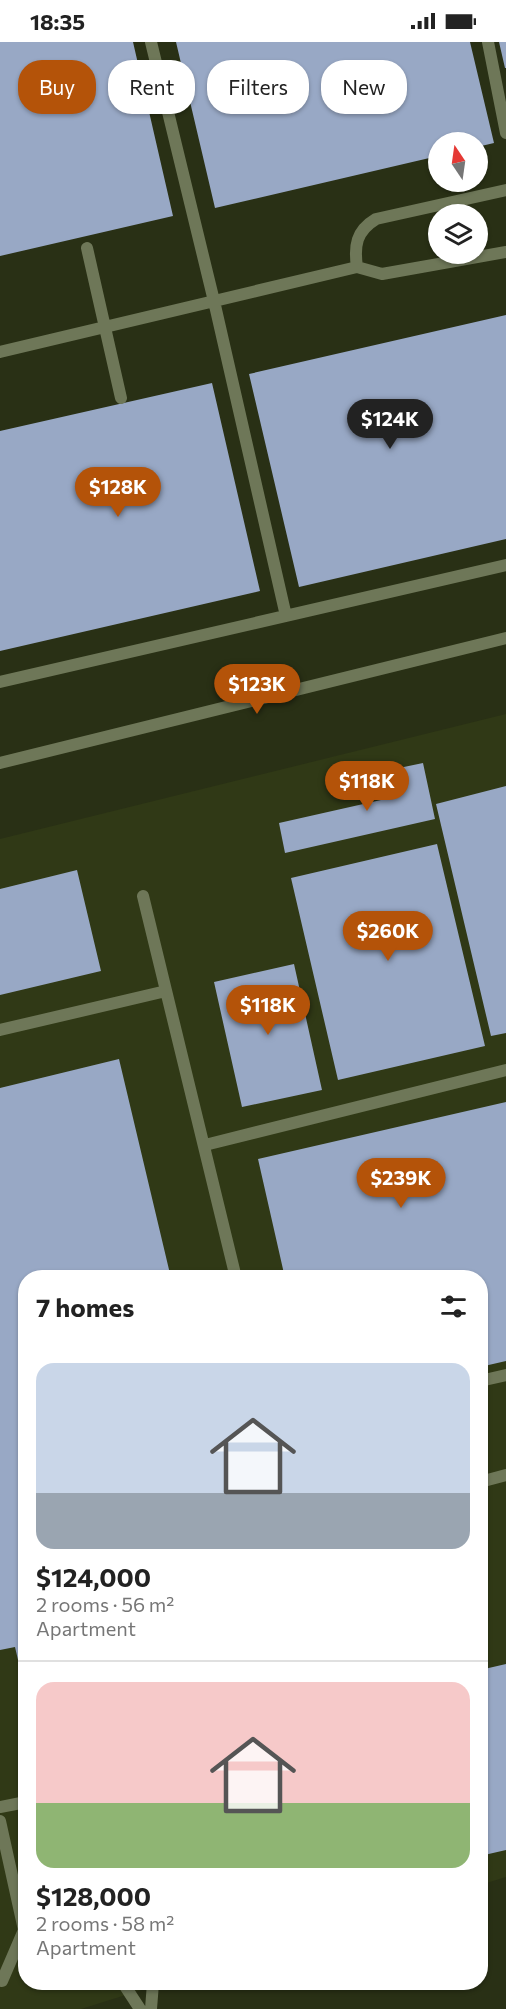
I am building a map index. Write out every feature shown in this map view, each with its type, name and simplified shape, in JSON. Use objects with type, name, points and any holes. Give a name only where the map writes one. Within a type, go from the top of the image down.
[{"type":"street","points":[[151,42],[214,301],[286,616]]},
{"type":"street","points":[[488,42],[506,133]]},
{"type":"street","points":[[357,267],[357,239],[361,231],[376,219],[506,190]]},
{"type":"street","points":[[87,248],[121,398]]},
{"type":"street","points":[[0,352],[357,267],[382,274],[506,252]]},
{"type":"street","points":[[0,682],[506,565]]},
{"type":"street","points":[[0,763],[506,638]]},
{"type":"street","points":[[143,896],[234,1270]]},
{"type":"street","points":[[0,1030],[166,991]]},
{"type":"street","points":[[205,1145],[506,1070]]},
{"type":"street","points":[[488,1380],[506,1376]]},
{"type":"street","points":[[488,1480],[506,1475]]},
{"type":"street","points":[[0,1807],[18,1804]]},
{"type":"street","points":[[0,1821],[18,1903]]},
{"type":"street","points":[[2,1981],[18,1944]]},
{"type":"street","points":[[128,1990],[140,2009]]},
{"type":"street","points":[[152,2009],[153,1990]]},
{"type":"shaded area","points":[[506,714],[506,1877],[488,1883],[488,1270],[18,1270],[18,1990],[142,1990],[81,2009],[0,2009],[0,839]]},
{"type":"building","points":[[0,42],[133,42],[137,60],[108,60],[108,114],[150,114],[173,216],[0,256]]},
{"type":"building","points":[[176,42],[470,42],[494,143],[488,144],[488,132],[428,132],[428,158],[215,208],[193,114],[195,114],[195,60],[180,60]]},
{"type":"building","points":[[499,42],[506,42],[506,68],[505,68]]},
{"type":"building","points":[[506,315],[506,539],[299,587],[249,374]]},
{"type":"building","points":[[212,383],[260,591],[0,651],[0,431]]},
{"type":"building","points":[[423,763],[435,819],[285,853],[279,823],[381,800],[375,773]]},
{"type":"building","points":[[506,786],[506,1033],[491,1036],[436,804]]},
{"type":"building","points":[[437,844],[485,1046],[338,1080],[291,878]]},
{"type":"building","points":[[77,870],[101,971],[0,995],[0,889]]},
{"type":"building","points":[[294,964],[322,1090],[242,1107],[214,982]]},
{"type":"building","points":[[119,1059],[169,1270],[18,1270],[18,1660],[15,1647],[0,1650],[0,1088]]},
{"type":"building","points":[[506,1102],[506,1361],[488,1365],[488,1270],[283,1270],[258,1159]]},
{"type":"building","points":[[506,1664],[506,1850],[488,1854],[488,1668]]}]
